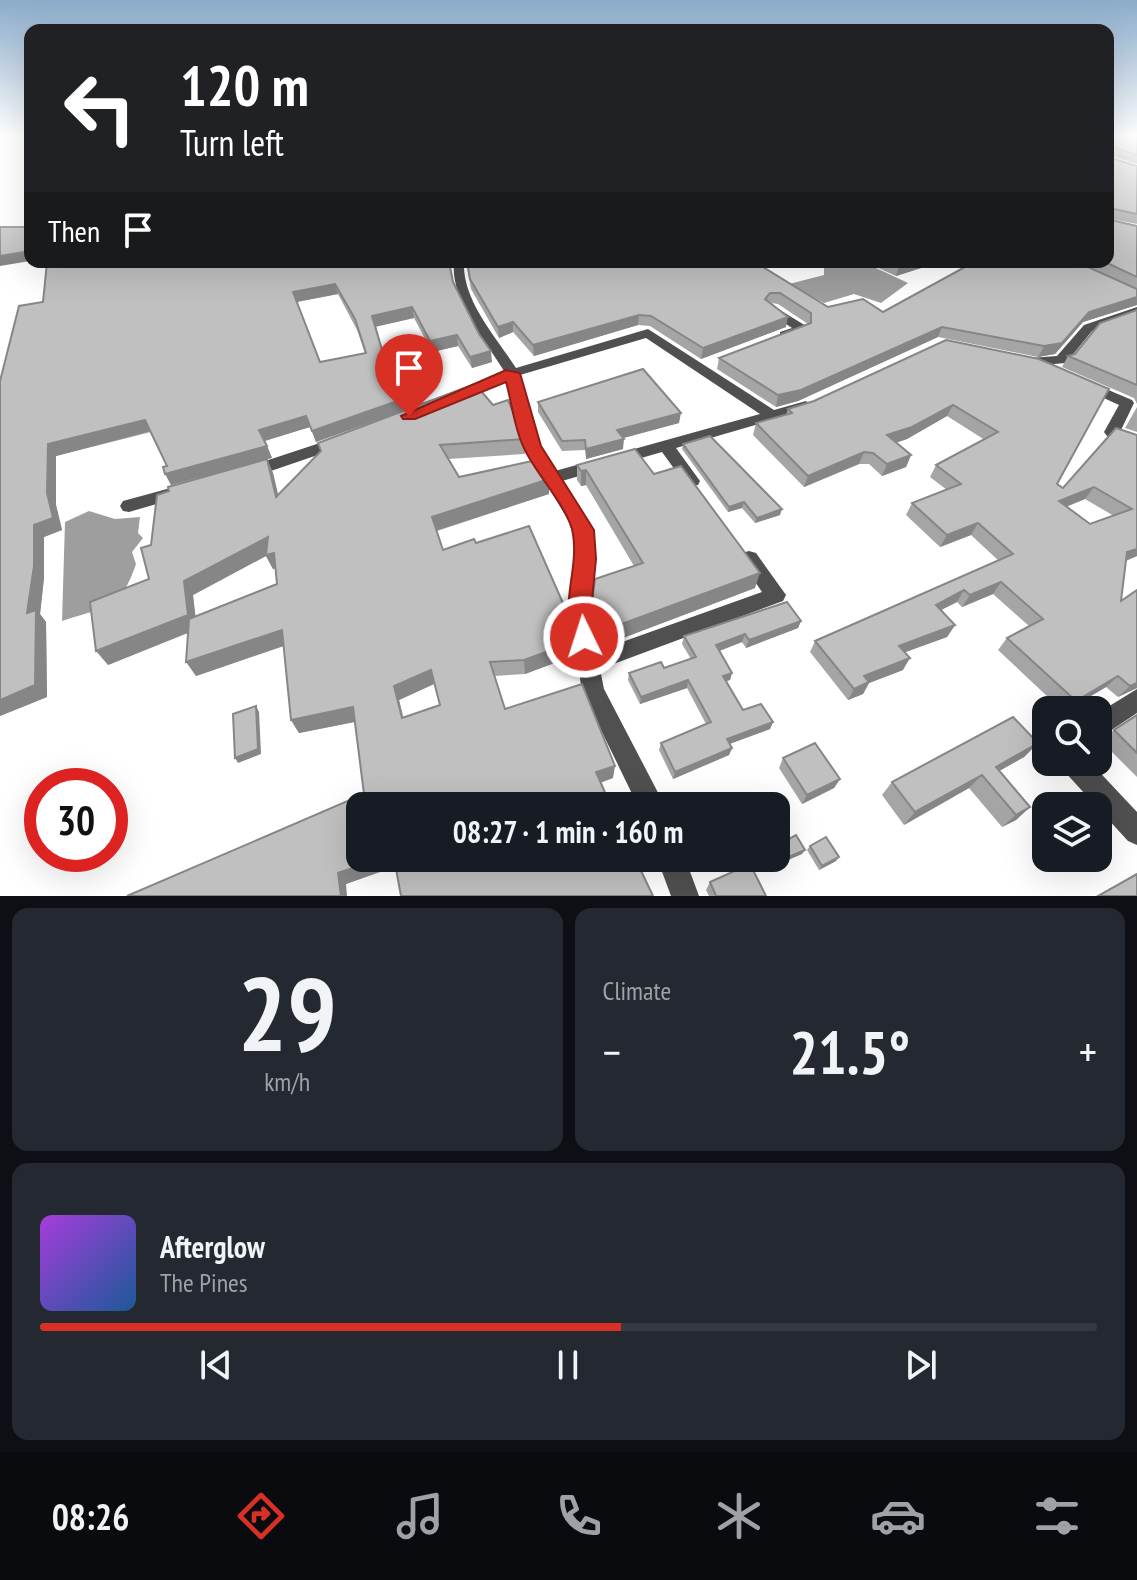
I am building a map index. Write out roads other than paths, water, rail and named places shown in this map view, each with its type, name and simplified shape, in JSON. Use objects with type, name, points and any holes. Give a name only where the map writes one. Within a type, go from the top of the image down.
[{"type":"street","points":[[459,268],[458,276],[469,304],[512,373],[532,446],[583,530],[585,559],[579,610],[593,691],[645,792]]},
{"type":"street","points":[[772,309],[802,329],[772,340]]},
{"type":"street","points":[[1038,364],[1061,360],[1088,328],[1137,311]]},
{"type":"street","points":[[440,405],[512,373],[648,333],[704,365],[770,414]]},
{"type":"street","points":[[1010,358],[1038,364],[1127,403],[1112,432],[1137,441]]},
{"type":"street","points":[[550,478],[818,401]]},
{"type":"street","points":[[235,476],[348,438]]},
{"type":"street","points":[[665,444],[702,494]]},
{"type":"street","points":[[129,506],[190,489]]},
{"type":"street","points":[[588,664],[776,595],[739,544]]},
{"type":"street","points":[[1112,717],[1137,700]]},
{"type":"street","points":[[1086,776],[1137,832]]},
{"type":"street","points":[[676,872],[685,896]]}]
